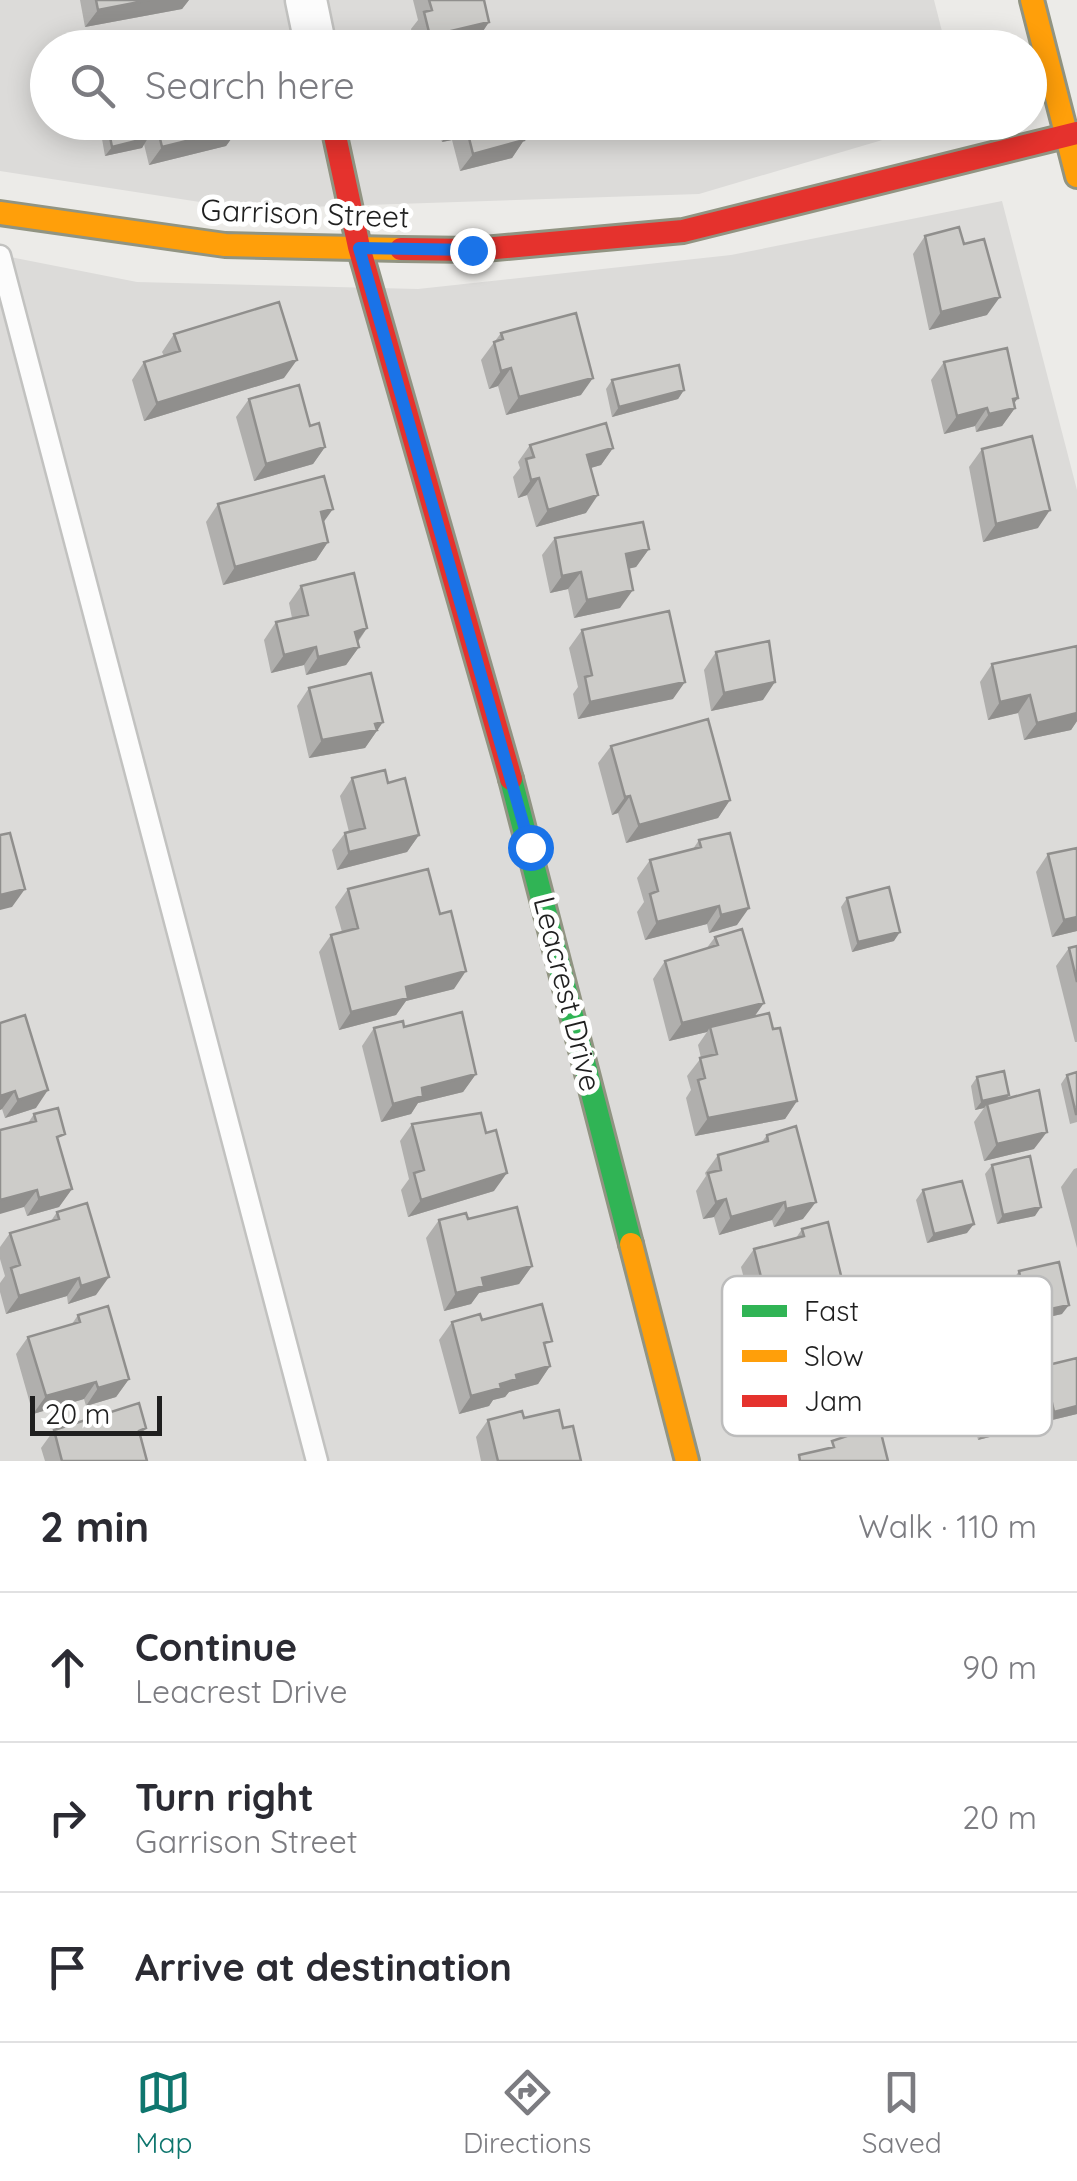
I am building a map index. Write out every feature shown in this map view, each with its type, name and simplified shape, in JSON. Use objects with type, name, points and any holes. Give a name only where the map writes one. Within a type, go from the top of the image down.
[{"type":"street","points":[[306,0],[312,30]]},
{"type":"street","points":[[1032,0],[1041,30]]},
{"type":"street","points":[[1047,50],[1072,134],[1077,176]]},
{"type":"street","name":"Garrison Street","points":[[0,212],[225,245],[472,250],[683,231],[1072,134]]},
{"type":"street","name":"Leacrest Drive","points":[[336,140],[359,248],[530,847],[687,1461]]},
{"type":"lane","points":[[0,256],[317,1461]]},
{"type":"shaded area","points":[[0,0],[934,0],[942,30],[30,30],[30,140],[882,140],[699,194],[245,209],[0,171]]},
{"type":"shaded area","points":[[1002,201],[1077,490],[1077,1461],[0,1461],[0,255],[137,282],[418,289],[731,255]]},
{"type":"building","points":[[96,0],[149,0],[98,10]]},
{"type":"building","points":[[429,0],[484,0],[489,22],[455,30],[428,30],[424,12],[432,10]]},
{"type":"building","points":[[111,140],[140,140],[112,147]]},
{"type":"building","points":[[160,140],[190,140],[162,147]]},
{"type":"building","points":[[470,140],[524,140],[473,154]]},
{"type":"building","points":[[959,227],[964,244],[984,239],[1000,297],[941,312],[925,236]]},
{"type":"building","points":[[279,302],[297,360],[157,403],[144,362],[180,351],[174,334]]},
{"type":"building","points":[[576,313],[593,378],[519,397],[511,368],[501,371],[494,342],[503,339],[501,333]]},
{"type":"building","points":[[1007,348],[1018,398],[1013,399],[1015,408],[989,414],[987,408],[957,416],[944,362]]},
{"type":"building","points":[[679,365],[684,390],[619,407],[612,380]]},
{"type":"building","points":[[299,385],[310,426],[319,423],[325,447],[266,464],[249,399]]},
{"type":"building","points":[[606,423],[613,448],[587,455],[598,495],[548,510],[539,478],[531,480],[526,459],[534,457],[530,445]]},
{"type":"building","points":[[1032,436],[1050,510],[996,524],[982,449]]},
{"type":"building","points":[[324,476],[333,509],[321,512],[328,542],[235,567],[218,504]]},
{"type":"building","points":[[643,522],[649,549],[626,554],[633,590],[587,600],[581,572],[562,576],[555,538]]},
{"type":"building","points":[[354,573],[367,628],[355,632],[359,647],[318,657],[316,647],[284,655],[276,622],[308,615],[301,586]]},
{"type":"building","points":[[669,611],[685,682],[590,702],[585,677],[592,675],[582,630]]},
{"type":"building","points":[[769,641],[775,682],[724,693],[716,652]]},
{"type":"building","points":[[1077,646],[1077,713],[1037,723],[1030,695],[1000,702],[992,664]]},
{"type":"building","points":[[371,673],[383,722],[375,724],[377,730],[322,740],[309,688]]},
{"type":"building","points":[[708,719],[730,800],[639,825],[630,796],[625,797],[611,746]]},
{"type":"building","points":[[385,770],[388,783],[405,778],[419,835],[349,852],[345,833],[365,828],[352,778]]},
{"type":"building","points":[[10,833],[25,889],[0,895],[0,835]]},
{"type":"building","points":[[730,833],[749,908],[721,915],[719,906],[657,922],[650,894],[658,891],[650,860],[701,847],[699,840]]},
{"type":"building","points":[[1077,848],[1077,917],[1064,920],[1048,854]]},
{"type":"building","points":[[428,869],[440,914],[451,911],[466,971],[406,987],[408,998],[351,1012],[331,935],[358,928],[348,889]]},
{"type":"building","points":[[889,887],[900,932],[858,942],[847,898]]},
{"type":"building","points":[[742,929],[764,1003],[682,1023],[665,961],[718,945],[715,937]]},
{"type":"building","points":[[1077,946],[1077,982],[1069,948]]},
{"type":"building","points":[[462,1012],[476,1074],[422,1088],[423,1096],[393,1104],[374,1028],[403,1021],[404,1027]]},
{"type":"building","points":[[769,1013],[773,1029],[780,1028],[797,1101],[708,1118],[698,1080],[705,1078],[700,1058],[717,1054],[710,1027]]},
{"type":"building","points":[[25,1015],[48,1090],[18,1100],[15,1091],[0,1096],[0,1023]]},
{"type":"building","points":[[1004,1071],[1009,1095],[982,1101],[977,1077]]},
{"type":"building","points":[[1077,1072],[1077,1114],[1076,1114],[1067,1075]]},
{"type":"building","points":[[1039,1090],[1047,1132],[997,1144],[987,1104]]},
{"type":"building","points":[[58,1108],[65,1134],[57,1137],[72,1189],[39,1198],[37,1190],[0,1200],[0,1130],[36,1121],[34,1114]]},
{"type":"building","points":[[481,1113],[486,1133],[496,1130],[507,1173],[421,1200],[414,1173],[424,1170],[412,1124]]},
{"type":"building","points":[[796,1126],[816,1202],[786,1209],[785,1202],[731,1217],[726,1199],[716,1202],[708,1173],[721,1170],[718,1155],[768,1141],[767,1135]]},
{"type":"building","points":[[1030,1156],[1041,1207],[1003,1215],[992,1165]]},
{"type":"building","points":[[962,1181],[974,1224],[934,1234],[923,1190]]},
{"type":"building","points":[[87,1203],[109,1277],[81,1286],[79,1278],[19,1296],[11,1268],[20,1265],[10,1233],[59,1219],[57,1212]]},
{"type":"building","points":[[517,1207],[532,1266],[482,1278],[484,1286],[456,1293],[439,1220],[466,1213],[468,1219]]},
{"type":"building","points":[[828,1222],[841,1276],[761,1276],[754,1249],[804,1236],[802,1229]]},
{"type":"building","points":[[1059,1262],[1069,1305],[1052,1309],[1052,1276],[1020,1276],[1019,1271]]},
{"type":"building","points":[[542,1304],[552,1341],[544,1343],[550,1366],[516,1375],[517,1379],[500,1384],[501,1388],[471,1396],[452,1322],[480,1314],[482,1320]]},
{"type":"building","points":[[108,1306],[129,1379],[98,1388],[96,1382],[46,1396],[28,1337],[80,1322],[78,1315]]},
{"type":"building","points":[[1077,1358],[1077,1406],[1054,1412],[1052,1364]]},
{"type":"building","points":[[139,1403],[146,1428],[139,1431],[147,1461],[62,1461],[54,1430]]},
{"type":"building","points":[[559,1410],[563,1428],[573,1426],[581,1461],[498,1461],[488,1420],[522,1411],[524,1418]]},
{"type":"building","points":[[847,1436],[882,1436],[888,1461],[800,1461],[799,1455],[834,1447],[832,1441]]},
{"type":"traffic: fast","points":[[511,779],[631,1244]]},
{"type":"traffic: slow","points":[[1032,0],[1040,30]]},
{"type":"traffic: slow","points":[[1047,59],[1077,176]]},
{"type":"traffic: slow","points":[[0,213],[225,245],[401,249]]},
{"type":"traffic: slow","points":[[631,1244],[687,1461]]},
{"type":"traffic: jam","points":[[401,249],[473,250],[683,231],[1077,133]]},
{"type":"traffic: jam","points":[[336,140],[359,247],[511,779]]},
{"type":"route","points":[[472,250],[359,248],[530,847]]}]
